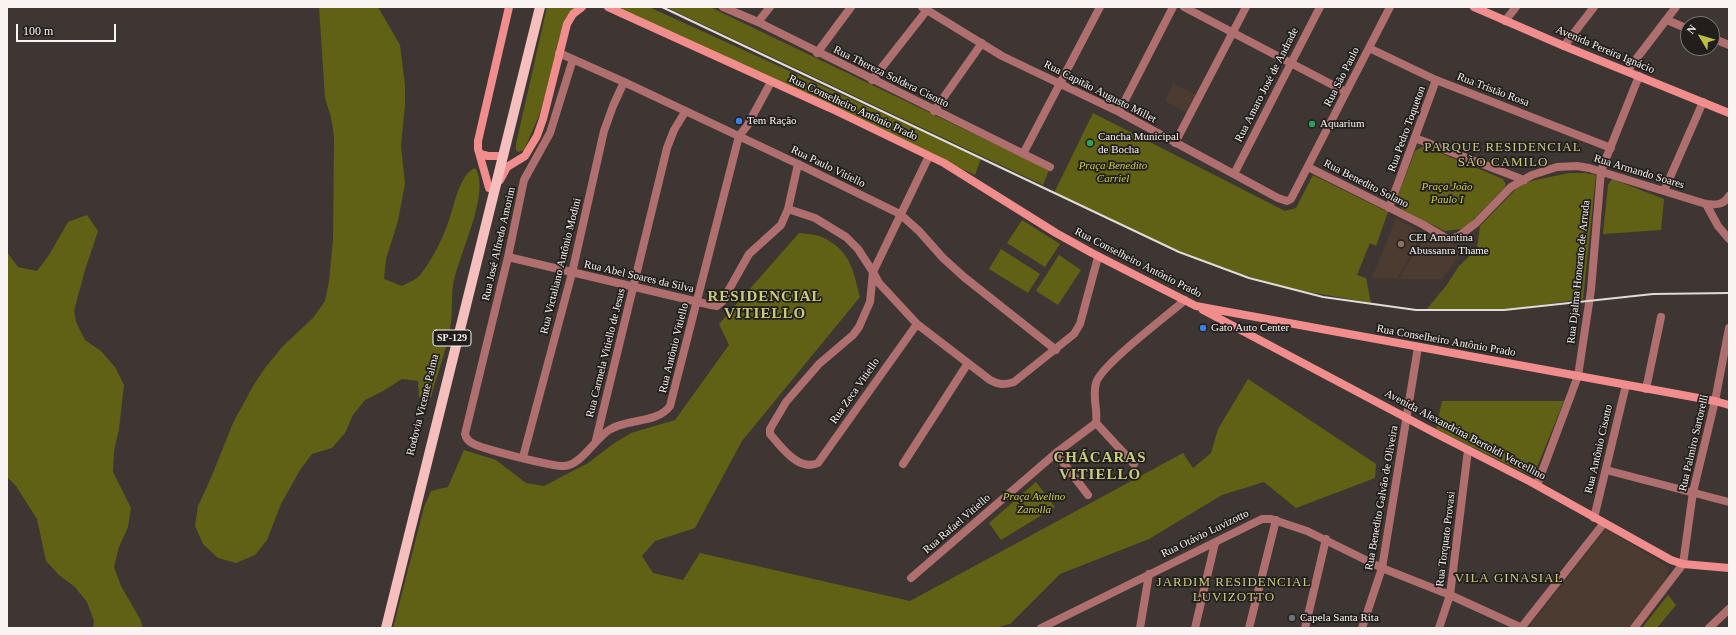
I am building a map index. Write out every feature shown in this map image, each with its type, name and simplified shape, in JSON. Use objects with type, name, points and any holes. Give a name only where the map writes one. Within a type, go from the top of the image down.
[{"type":"main road","points":[[489,188],[478,149],[479,128],[509,7]]},
{"type":"main road","name":"SP-129","points":[[527,48],[534,7]]},
{"type":"main road","name":"Rodovia Vicente Palma","points":[[382,628],[402,549],[418,474],[489,188],[500,154],[527,48],[540,7]]},
{"type":"main road","points":[[494,198],[506,168],[524,156],[537,136],[543,119],[568,22],[576,10],[582,7]]},
{"type":"main road","name":"Rua Conselheiro Antônio Prado","points":[[608,7],[930,156],[954,169],[1056,233],[1098,257],[1196,306],[1715,401],[1729,405]]},
{"type":"main road","name":"Avenida Pereira Ignácio","points":[[1474,7],[1564,46],[1729,113]]},
{"type":"main road","points":[[480,154],[488,156],[500,154],[511,159],[524,156]]},
{"type":"main road","name":"Rodovia Vicente Palma","points":[[386,628],[494,198],[500,154]]},
{"type":"main road","name":"Avenida Alexandrina Bertoldi Vercellino","points":[[1196,306],[1468,450],[1538,485],[1594,518],[1672,560],[1683,564],[1729,568]]},
{"type":"main road","points":[[1234,327],[1234,320],[1237,314]]},
{"type":"street","name":"Rua Thereza Soldera Cisotto","points":[[723,7],[758,22],[817,53],[1050,167]]},
{"type":"street","points":[[758,22],[770,7]]},
{"type":"street","points":[[817,53],[851,7]]},
{"type":"street","points":[[1024,154],[1100,7]]},
{"type":"street","points":[[1119,112],[1173,7]]},
{"type":"street","points":[[1184,7],[1346,92]]},
{"type":"street","points":[[1175,143],[1246,7]]},
{"type":"street","name":"Rua Amaro José de Andrade","points":[[1234,174],[1320,7]]},
{"type":"street","name":"Rua São Paulo","points":[[1291,199],[1390,7]]},
{"type":"street","points":[[1505,21],[1516,7]]},
{"type":"street","points":[[1564,46],[1594,7]]},
{"type":"street","points":[[1627,72],[1668,20],[1676,7]]},
{"type":"street","points":[[872,80],[924,9]]},
{"type":"street","name":"Rua Capitão Augusto Millet","points":[[924,9],[1002,56],[1119,112],[1282,200],[1287,201],[1291,199]]},
{"type":"street","points":[[1668,20],[1680,25]]},
{"type":"street","points":[[934,111],[982,43]]},
{"type":"street","name":"Rua Tristão Rosa","points":[[1369,48],[1436,80],[1611,148]]},
{"type":"street","name":"Rua Paulo Vitiello","points":[[559,53],[739,136],[900,214],[919,231],[964,277],[1056,350]]},
{"type":"street","name":"Rua José Alfredo Amorim","points":[[467,439],[464,434],[465,428],[508,257],[524,180],[550,133],[573,59]]},
{"type":"street","name":"Rua Djalma Honorato de Arruda","points":[[1538,485],[1578,376],[1591,290],[1601,171],[1639,76]]},
{"type":"street","name":"Rua Pedro Toqueton","points":[[1389,208],[1436,80]]},
{"type":"street","name":"Rua Victaliano Antônio Modini","points":[[523,457],[572,273],[604,131],[624,82]]},
{"type":"street","name":"Rua Antônio Vitiello","points":[[467,439],[484,448],[564,466],[573,463],[581,457],[596,440],[615,427],[659,416],[666,412],[670,406],[739,136],[747,126],[771,82]]},
{"type":"street","points":[[1664,191],[1702,102]]},
{"type":"street","name":"Rua Carmela Vitiello de Jesus","points":[[596,440],[667,148],[674,130],[685,112]]},
{"type":"street","points":[[1415,138],[1524,180]]},
{"type":"street","points":[[873,272],[900,214],[930,156]]},
{"type":"street","name":"Rua Abel Soares da Silva","points":[[508,257],[717,306],[722,302],[749,254],[781,226],[788,209],[798,164]]},
{"type":"street","name":"Rua Armando Soares","points":[[1458,238],[1476,223],[1511,187],[1533,174],[1557,167],[1577,166],[1601,171],[1706,204],[1718,204],[1725,201],[1729,196]]},
{"type":"street","name":"Rua Benedito Solano","points":[[1308,167],[1446,238],[1458,238]]},
{"type":"street","points":[[1706,204],[1718,226],[1729,239]]},
{"type":"street","points":[[788,209],[815,218],[846,237],[858,249],[879,283],[917,324],[997,384],[1004,385],[1014,382],[1056,350],[1074,334],[1080,324],[1098,257]]},
{"type":"street","name":"Rua Zeca Vitiello","points":[[873,272],[870,302],[859,327],[853,335],[819,364],[786,402],[770,429],[770,434],[795,460],[807,465],[820,461],[917,324]]},
{"type":"street","points":[[1134,464],[1096,423],[1095,388],[1099,376],[1110,364],[1185,300]]},
{"type":"street","points":[[1646,389],[1661,317]]},
{"type":"street","name":"Rua Palmiro Sartorelli","points":[[1683,564],[1693,492],[1715,401],[1729,328]]},
{"type":"street","name":"Rua Benedito Galvão de Oliveira","points":[[1362,628],[1382,568],[1418,347]]},
{"type":"street","points":[[903,464],[968,362]]},
{"type":"street","name":"Rua Antônio Cisotto","points":[[1594,518],[1626,385]]},
{"type":"street","name":"Rua Rafael Vitiello","points":[[911,578],[1056,453],[1096,423]]},
{"type":"street","name":"Rua Torquato Provasi","points":[[1439,628],[1450,594],[1468,450]]},
{"type":"street","points":[[1056,453],[1088,495]]},
{"type":"street","points":[[1606,470],[1729,502]]},
{"type":"street","name":"Rua Otávio Luvizotto","points":[[1041,628],[1262,519],[1276,520],[1307,531],[1326,539],[1382,568],[1450,594],[1521,628]]},
{"type":"street","points":[[1249,628],[1276,520]]},
{"type":"street","points":[[1521,628],[1604,523]]},
{"type":"street","points":[[1305,628],[1326,539]]},
{"type":"street","points":[[1195,628],[1215,543]]},
{"type":"street","points":[[1634,628],[1683,564]]},
{"type":"street","points":[[1140,628],[1149,574]]},
{"type":"street","points":[[1709,628],[1729,610]]},
{"type":"shaded area","points":[[1173,83],[1196,95],[1187,113],[1165,101]]},
{"type":"shaded area","name":"CEI Amantina Abussanra Thame","points":[[1396,218],[1422,234],[1398,278],[1372,278]]},
{"type":"shaded area","points":[[1426,232],[1456,246],[1466,246],[1442,279],[1399,279]]},
{"type":"shaded area","points":[[1606,529],[1670,568],[1661,587],[1628,628],[1531,628],[1531,624]]},
{"type":"green space","points":[[319,7],[378,7],[400,45],[405,85],[405,105],[401,146],[405,184],[398,221],[386,259],[384,279],[402,286],[420,275],[433,256],[443,236],[461,184],[469,171],[475,168],[479,179],[477,208],[453,286],[451,323],[444,355],[431,397],[419,397],[418,381],[402,379],[365,400],[353,415],[345,433],[332,448],[312,454],[300,470],[281,504],[267,540],[255,555],[236,563],[218,558],[203,544],[195,526],[198,506],[233,423],[253,386],[283,346],[313,318],[325,301],[329,281],[333,240],[334,137],[331,117],[325,98]]},
{"type":"green space","points":[[547,7],[575,7],[567,16],[539,116],[524,150],[518,152],[516,150],[516,144]]},
{"type":"green space","points":[[615,7],[649,7],[981,158],[975,175]]},
{"type":"green space","points":[[666,7],[710,7],[1049,170],[1043,185]]},
{"type":"green space","name":"Praça Benedito Carriel","points":[[1093,113],[1285,211],[1296,208],[1313,175],[1388,212],[1376,246],[1370,243],[1357,275],[1366,278],[1371,303],[1292,289],[1230,271],[1170,247],[1054,193]]},
{"type":"green space","name":"Praça João Paulo I","points":[[1422,147],[1426,147],[1503,179],[1506,184],[1505,187],[1468,225],[1461,229],[1445,231],[1403,210],[1397,203],[1398,196],[1415,151]]},
{"type":"green space","points":[[1569,173],[1596,175],[1583,299],[1506,310],[1426,310],[1446,286],[1459,266],[1477,249],[1480,226],[1516,189],[1535,180]]},
{"type":"green space","points":[[1612,179],[1664,199],[1661,230],[1603,234],[1608,185]]},
{"type":"green space","points":[[87,215],[98,231],[85,270],[74,311],[76,322],[85,340],[101,351],[115,367],[124,385],[119,429],[114,451],[113,472],[131,508],[128,527],[119,547],[114,567],[121,586],[140,619],[143,628],[93,628],[94,621],[87,602],[75,587],[59,575],[46,561],[37,519],[16,486],[7,477],[7,252],[18,267],[37,271],[49,255],[68,222]]},
{"type":"green space","points":[[1022,220],[1060,244],[1045,267],[1007,243]]},
{"type":"green space","points":[[799,233],[812,234],[821,237],[833,243],[840,249],[853,270],[860,297],[742,441],[695,528],[655,541],[642,556],[653,573],[683,580],[700,553],[910,601],[1183,453],[1193,468],[1211,453],[1218,429],[1248,379],[1376,464],[1375,478],[1296,508],[1264,482],[1222,495],[1149,539],[1060,574],[1010,624],[995,628],[393,628],[424,507],[431,491],[448,487],[464,450],[496,460],[526,483],[544,486],[588,463],[613,444],[631,433],[675,420],[729,345],[719,324]]},
{"type":"green space","points":[[1001,249],[1040,274],[1028,293],[989,269]]},
{"type":"green space","points":[[1059,255],[1081,270],[1058,305],[1036,291]]},
{"type":"green space","points":[[1442,401],[1564,401],[1533,477],[1436,429]]},
{"type":"green space","name":"Praça Avelino Zanolla","points":[[1036,482],[1055,507],[1001,540],[989,523]]},
{"type":"green space","points":[[1668,595],[1676,605],[1657,628],[1642,628]]},
{"type":"railway","points":[[662,7],[1179,252],[1249,278],[1323,297],[1416,310],[1504,310],[1653,294],[1729,293]]},
{"type":"place","name":"Tem Ração","points":[[739,121]]},
{"type":"place","name":"Aquarium","points":[[1312,124]]},
{"type":"place","name":"Cancha Municipal de Bocha","points":[[1090,143]]},
{"type":"place","name":"CEI Amantina Abussanra Thame","points":[[1401,244]]},
{"type":"place","name":"Gato Auto Center","points":[[1203,328]]},
{"type":"place","name":"Capela Santa Rita","points":[[1292,618]]},
{"type":"district","name":"PARQUE RESIDENCIAL SÃO CAMILO","points":[[1503,156]]},
{"type":"district","name":"RESIDENCIAL VITIELLO","points":[[765,306]]},
{"type":"district","name":"CHÁCARAS VITIELLO","points":[[1100,466]]},
{"type":"district","name":"VILA GINASIAL","points":[[1509,579]]},
{"type":"district","name":"JARDIM RESIDENCIAL LUVIZOTTO","points":[[1234,590]]}]
